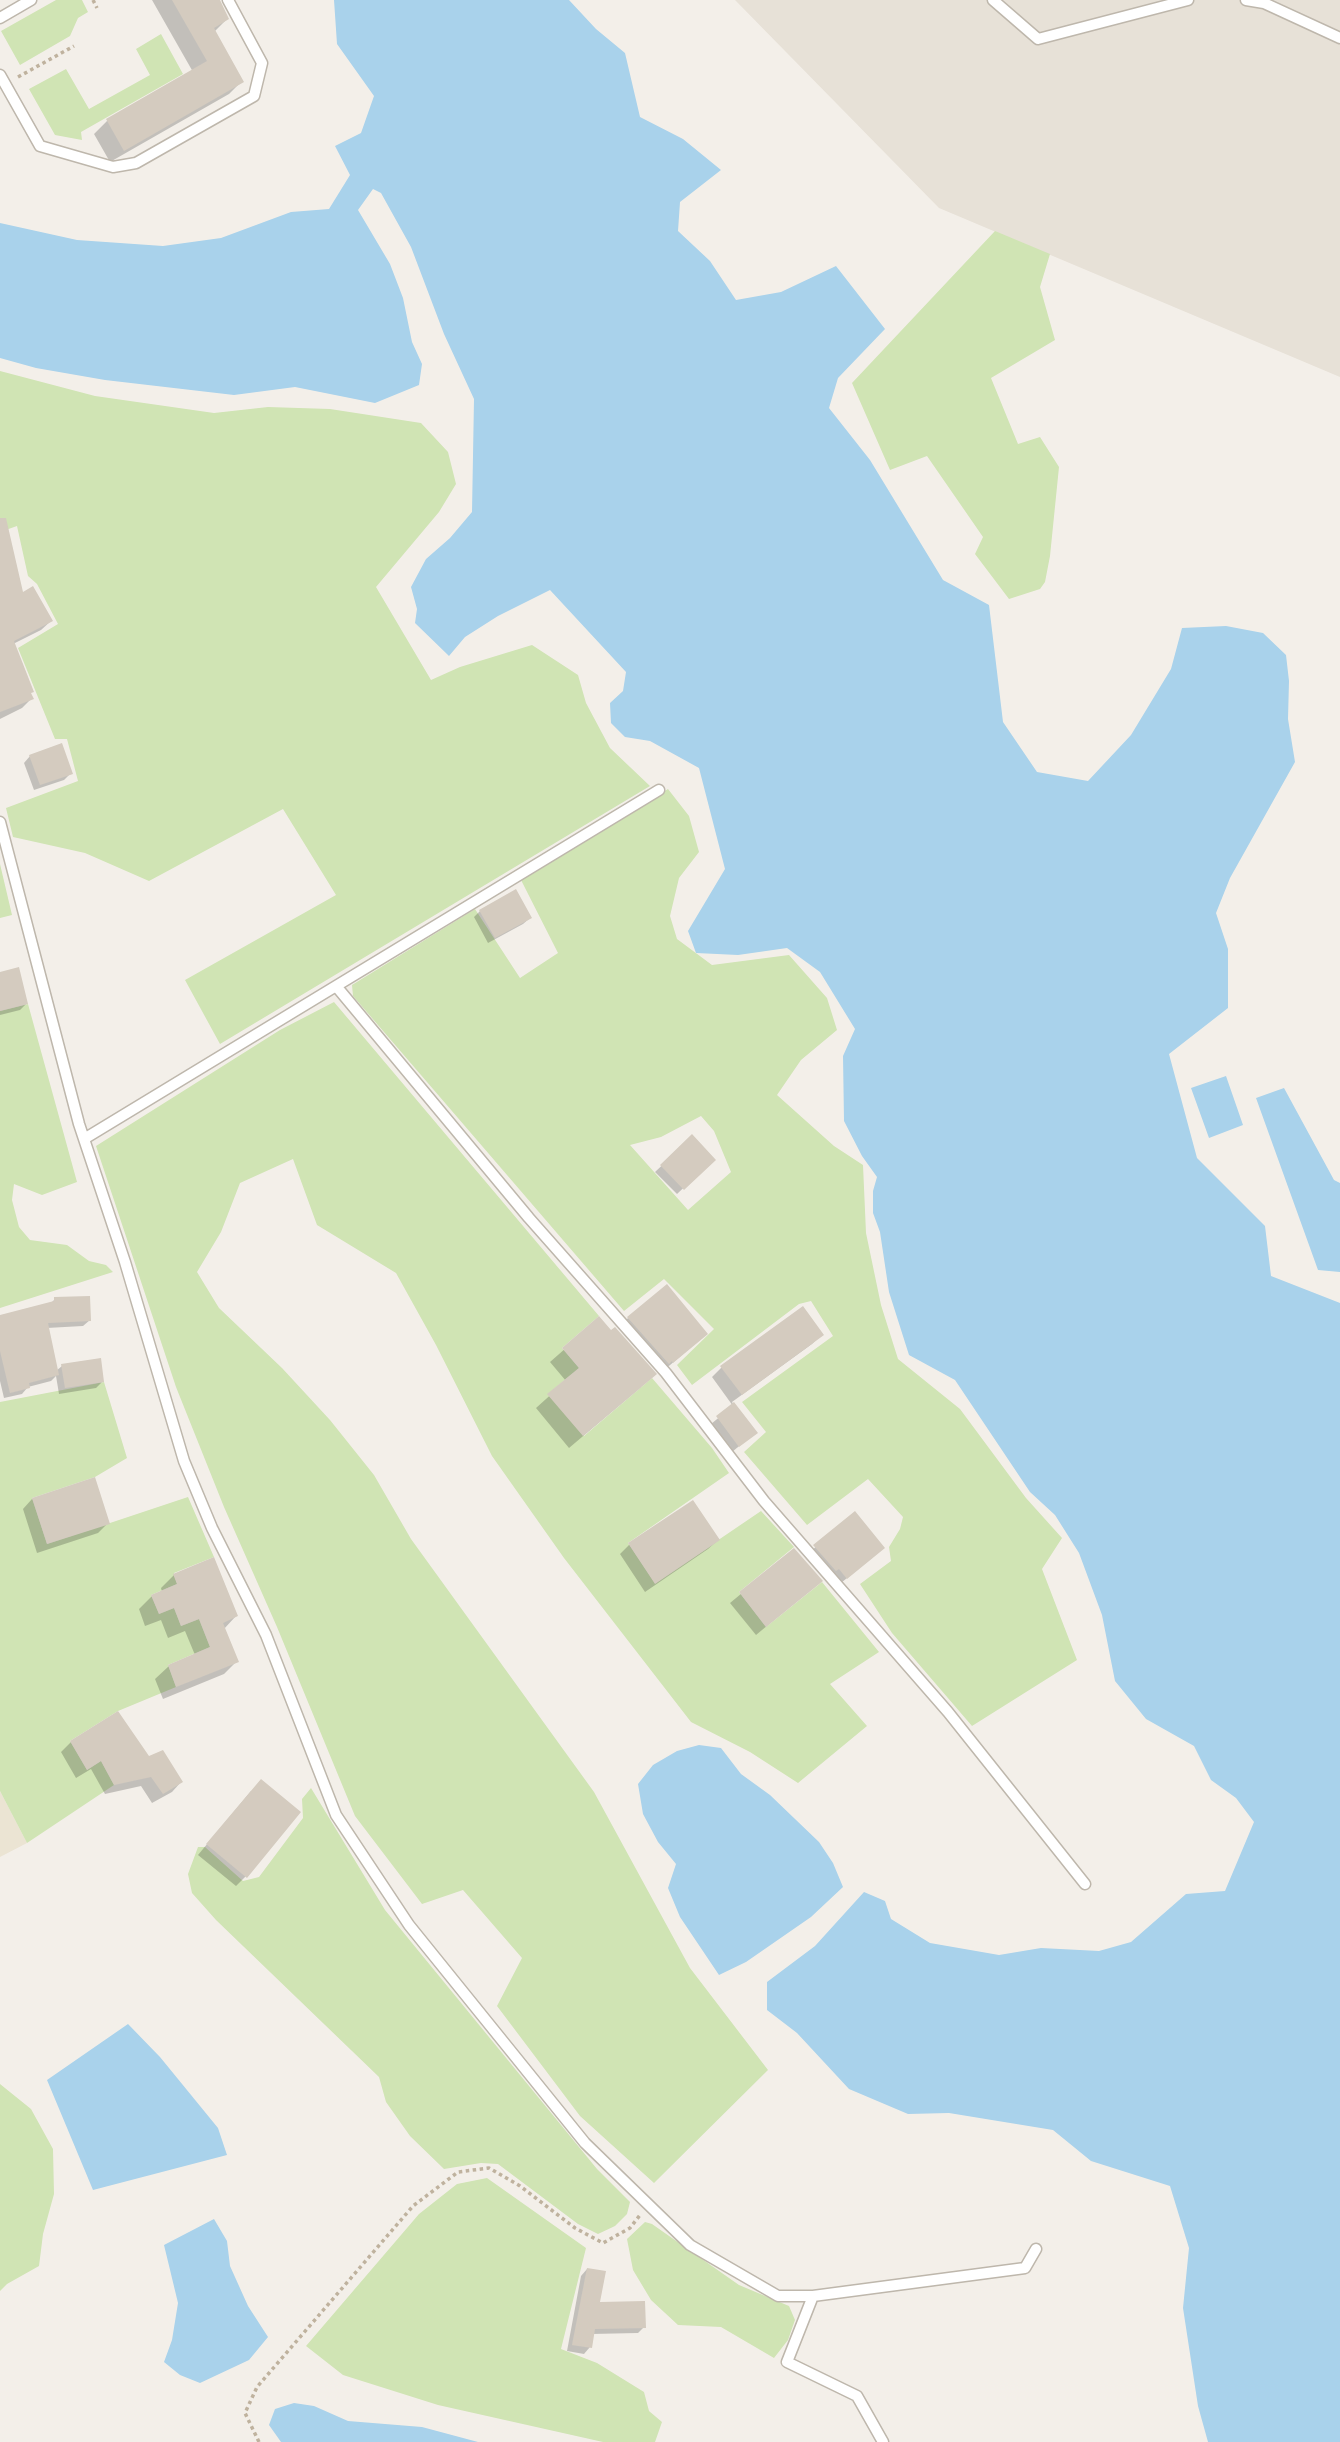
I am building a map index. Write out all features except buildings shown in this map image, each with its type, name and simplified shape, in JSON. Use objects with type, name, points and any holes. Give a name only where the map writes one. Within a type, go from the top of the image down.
[{"type":"lane","points":[[2,80],[40,146],[113,167],[136,163],[254,96],[262,63],[228,0]]},
{"type":"lane","points":[[993,0],[1038,39],[1188,0]]},
{"type":"lane","points":[[1246,0],[1264,3],[1340,38]]},
{"type":"lane","points":[[0,18],[27,1]]},
{"type":"lane","points":[[84,1139],[659,790]]},
{"type":"lane","points":[[0,822],[84,1139],[125,1262],[184,1461],[212,1528],[266,1635],[336,1815],[409,1925],[585,2143],[690,2245],[778,2296],[813,2296],[1025,2268],[1036,2249]]},
{"type":"lane","points":[[336,986],[512,1198],[666,1373],[764,1501],[948,1712],[1086,1884]]},
{"type":"lane","points":[[813,2296],[787,2362],[857,2396],[883,2442]]},
{"type":"path","points":[[93,0],[97,8]]},
{"type":"path","points":[[2,80],[74,46]]},
{"type":"path","points":[[259,2442],[245,2413],[257,2386],[413,2206],[458,2172],[489,2168],[520,2186],[575,2228],[603,2243],[630,2228],[649,2205]]},
{"type":"shaded area","points":[[735,0],[1340,0],[1340,377],[939,208]]},
{"type":"shaded area","points":[[0,1791],[27,1843],[0,1857]]},
{"type":"green space","points":[[56,0],[82,0],[88,12],[78,18],[70,36],[20,65],[1,31]]},
{"type":"green space","points":[[161,34],[183,74],[81,132],[82,140],[55,135],[29,89],[66,69],[89,109],[150,75],[136,49]]},
{"type":"green space","points":[[995,231],[1050,254],[1040,287],[1055,340],[991,378],[1018,444],[1040,437],[1059,467],[1045,582],[1040,589],[1009,599],[975,554],[983,537],[927,456],[890,470],[852,383]]},
{"type":"green space","points":[[0,371],[95,396],[214,413],[268,407],[330,409],[421,423],[448,452],[456,484],[439,512],[376,587],[431,680],[460,667],[532,645],[578,675],[586,703],[610,748],[650,786],[220,1044],[185,980],[336,895],[283,809],[149,881],[85,853],[13,837],[6,808],[78,781],[67,739],[55,739],[18,648],[58,624],[37,584],[28,576],[17,526],[0,532]]},
{"type":"green space","points":[[668,789],[689,816],[699,852],[679,878],[670,916],[677,939],[712,965],[789,955],[827,998],[837,1030],[801,1060],[777,1095],[834,1146],[863,1165],[866,1233],[881,1305],[898,1359],[960,1409],[1026,1498],[1062,1538],[1042,1569],[1077,1660],[972,1726],[892,1633],[860,1584],[891,1561],[889,1547],[900,1529],[903,1517],[868,1479],[807,1525],[744,1452],[766,1432],[742,1402],[833,1336],[811,1301],[799,1304],[692,1385],[677,1365],[714,1329],[664,1279],[624,1311],[353,996],[352,985],[475,909],[520,978],[558,953],[521,880]],"holes":[[[701,1116],[714,1131],[731,1172],[688,1210],[630,1145],[661,1137]]]},
{"type":"green space","points":[[0,864],[12,915],[0,918]]},
{"type":"green space","points":[[334,1002],[599,1316],[562,1348],[579,1368],[548,1394],[584,1436],[652,1378],[712,1448],[729,1473],[628,1543],[655,1583],[761,1511],[794,1547],[739,1592],[766,1627],[822,1582],[879,1652],[830,1684],[867,1726],[798,1783],[750,1752],[691,1722],[564,1558],[492,1456],[396,1273],[317,1225],[293,1159],[240,1183],[221,1232],[197,1272],[219,1308],[282,1368],[330,1420],[374,1475],[411,1539],[594,1792],[690,1968],[768,2070],[654,2183],[580,2116],[497,2006],[522,1958],[463,1890],[422,1904],[355,1816],[176,1387],[96,1146],[280,1030]]},
{"type":"green space","points":[[28,1004],[77,1182],[42,1195],[14,1184],[12,1200],[19,1227],[30,1240],[67,1245],[89,1261],[106,1265],[113,1272],[0,1308],[0,1011]]},
{"type":"green space","points":[[104,1382],[127,1458],[95,1477],[32,1498],[47,1544],[188,1497],[214,1557],[174,1573],[177,1584],[151,1595],[159,1614],[174,1608],[181,1626],[199,1619],[210,1647],[168,1665],[176,1687],[118,1711],[70,1741],[87,1770],[101,1761],[114,1785],[27,1843],[0,1791],[0,1402]]},
{"type":"green space","points":[[311,1788],[385,1910],[597,2169],[630,2202],[627,2214],[615,2226],[598,2234],[578,2224],[498,2164],[481,2163],[444,2169],[410,2136],[386,2102],[379,2077],[216,1920],[192,1893],[188,1874],[198,1847],[205,1847],[243,1881],[259,1877],[303,1818],[302,1799]]},
{"type":"green space","points":[[0,2084],[31,2109],[53,2149],[54,2194],[43,2234],[39,2266],[7,2284],[0,2291]]},
{"type":"green space","points":[[487,2178],[586,2248],[561,2349],[597,2363],[644,2392],[649,2411],[662,2422],[655,2442],[603,2442],[438,2405],[343,2375],[306,2346],[419,2214],[457,2184]]},
{"type":"green space","points":[[645,2222],[652,2224],[739,2285],[789,2306],[795,2320],[788,2340],[774,2358],[721,2327],[678,2325],[651,2300],[633,2270],[627,2239]]},
{"type":"water","points":[[334,0],[569,0],[596,29],[625,53],[640,117],[683,139],[721,170],[680,202],[678,231],[710,261],[736,300],[781,292],[836,266],[885,329],[838,378],[829,408],[870,460],[943,580],[989,605],[1003,722],[1037,772],[1088,781],[1131,735],[1171,669],[1182,628],[1226,626],[1263,633],[1286,655],[1289,681],[1288,719],[1295,762],[1230,878],[1216,913],[1228,949],[1228,1008],[1169,1054],[1197,1158],[1265,1226],[1271,1276],[1340,1303],[1340,2442],[1208,2442],[1198,2406],[1183,2308],[1189,2248],[1170,2186],[1091,2161],[1053,2130],[949,2113],[908,2114],[849,2089],[797,2033],[767,2010],[767,1982],[815,1946],[864,1892],[885,1901],[891,1919],[930,1943],[999,1955],[1041,1948],[1099,1951],[1131,1942],[1186,1894],[1225,1891],[1254,1822],[1236,1798],[1211,1780],[1194,1746],[1146,1719],[1115,1681],[1102,1615],[1079,1553],[1055,1515],[1030,1492],[955,1380],[909,1355],[889,1292],[880,1232],[873,1213],[873,1191],[877,1177],[862,1156],[844,1121],[843,1056],[855,1029],[820,972],[787,948],[738,955],[696,953],[688,931],[725,869],[699,768],[650,741],[625,737],[611,723],[610,703],[623,691],[626,672],[550,590],[498,616],[465,637],[449,656],[415,623],[417,609],[411,587],[426,559],[450,538],[472,512],[474,399],[444,334],[411,247],[381,193],[373,189],[358,210],[390,264],[403,298],[412,342],[422,364],[419,385],[375,403],[295,387],[234,395],[105,380],[36,368],[0,358],[0,223],[77,240],[163,246],[221,238],[291,212],[329,209],[350,175],[335,146],[361,133],[374,96],[337,44]]},
{"type":"water","points":[[1226,1076],[1243,1125],[1209,1138],[1191,1088]]},
{"type":"water","points":[[1284,1088],[1334,1180],[1340,1183],[1340,1272],[1318,1270],[1256,1098]]},
{"type":"water","points":[[699,1745],[721,1748],[741,1774],[770,1795],[819,1842],[833,1863],[843,1887],[811,1917],[746,1962],[719,1975],[680,1917],[668,1888],[676,1864],[658,1842],[643,1814],[638,1784],[653,1765],[677,1751]]},
{"type":"water","points":[[128,2024],[160,2057],[218,2128],[227,2155],[93,2190],[47,2080]]},
{"type":"water","points":[[214,2219],[227,2241],[230,2266],[248,2306],[268,2337],[249,2360],[200,2383],[180,2375],[164,2362],[172,2340],[178,2303],[164,2245]]},
{"type":"water","points":[[294,2403],[314,2406],[348,2421],[422,2427],[478,2442],[281,2442],[269,2425],[275,2409]]}]
